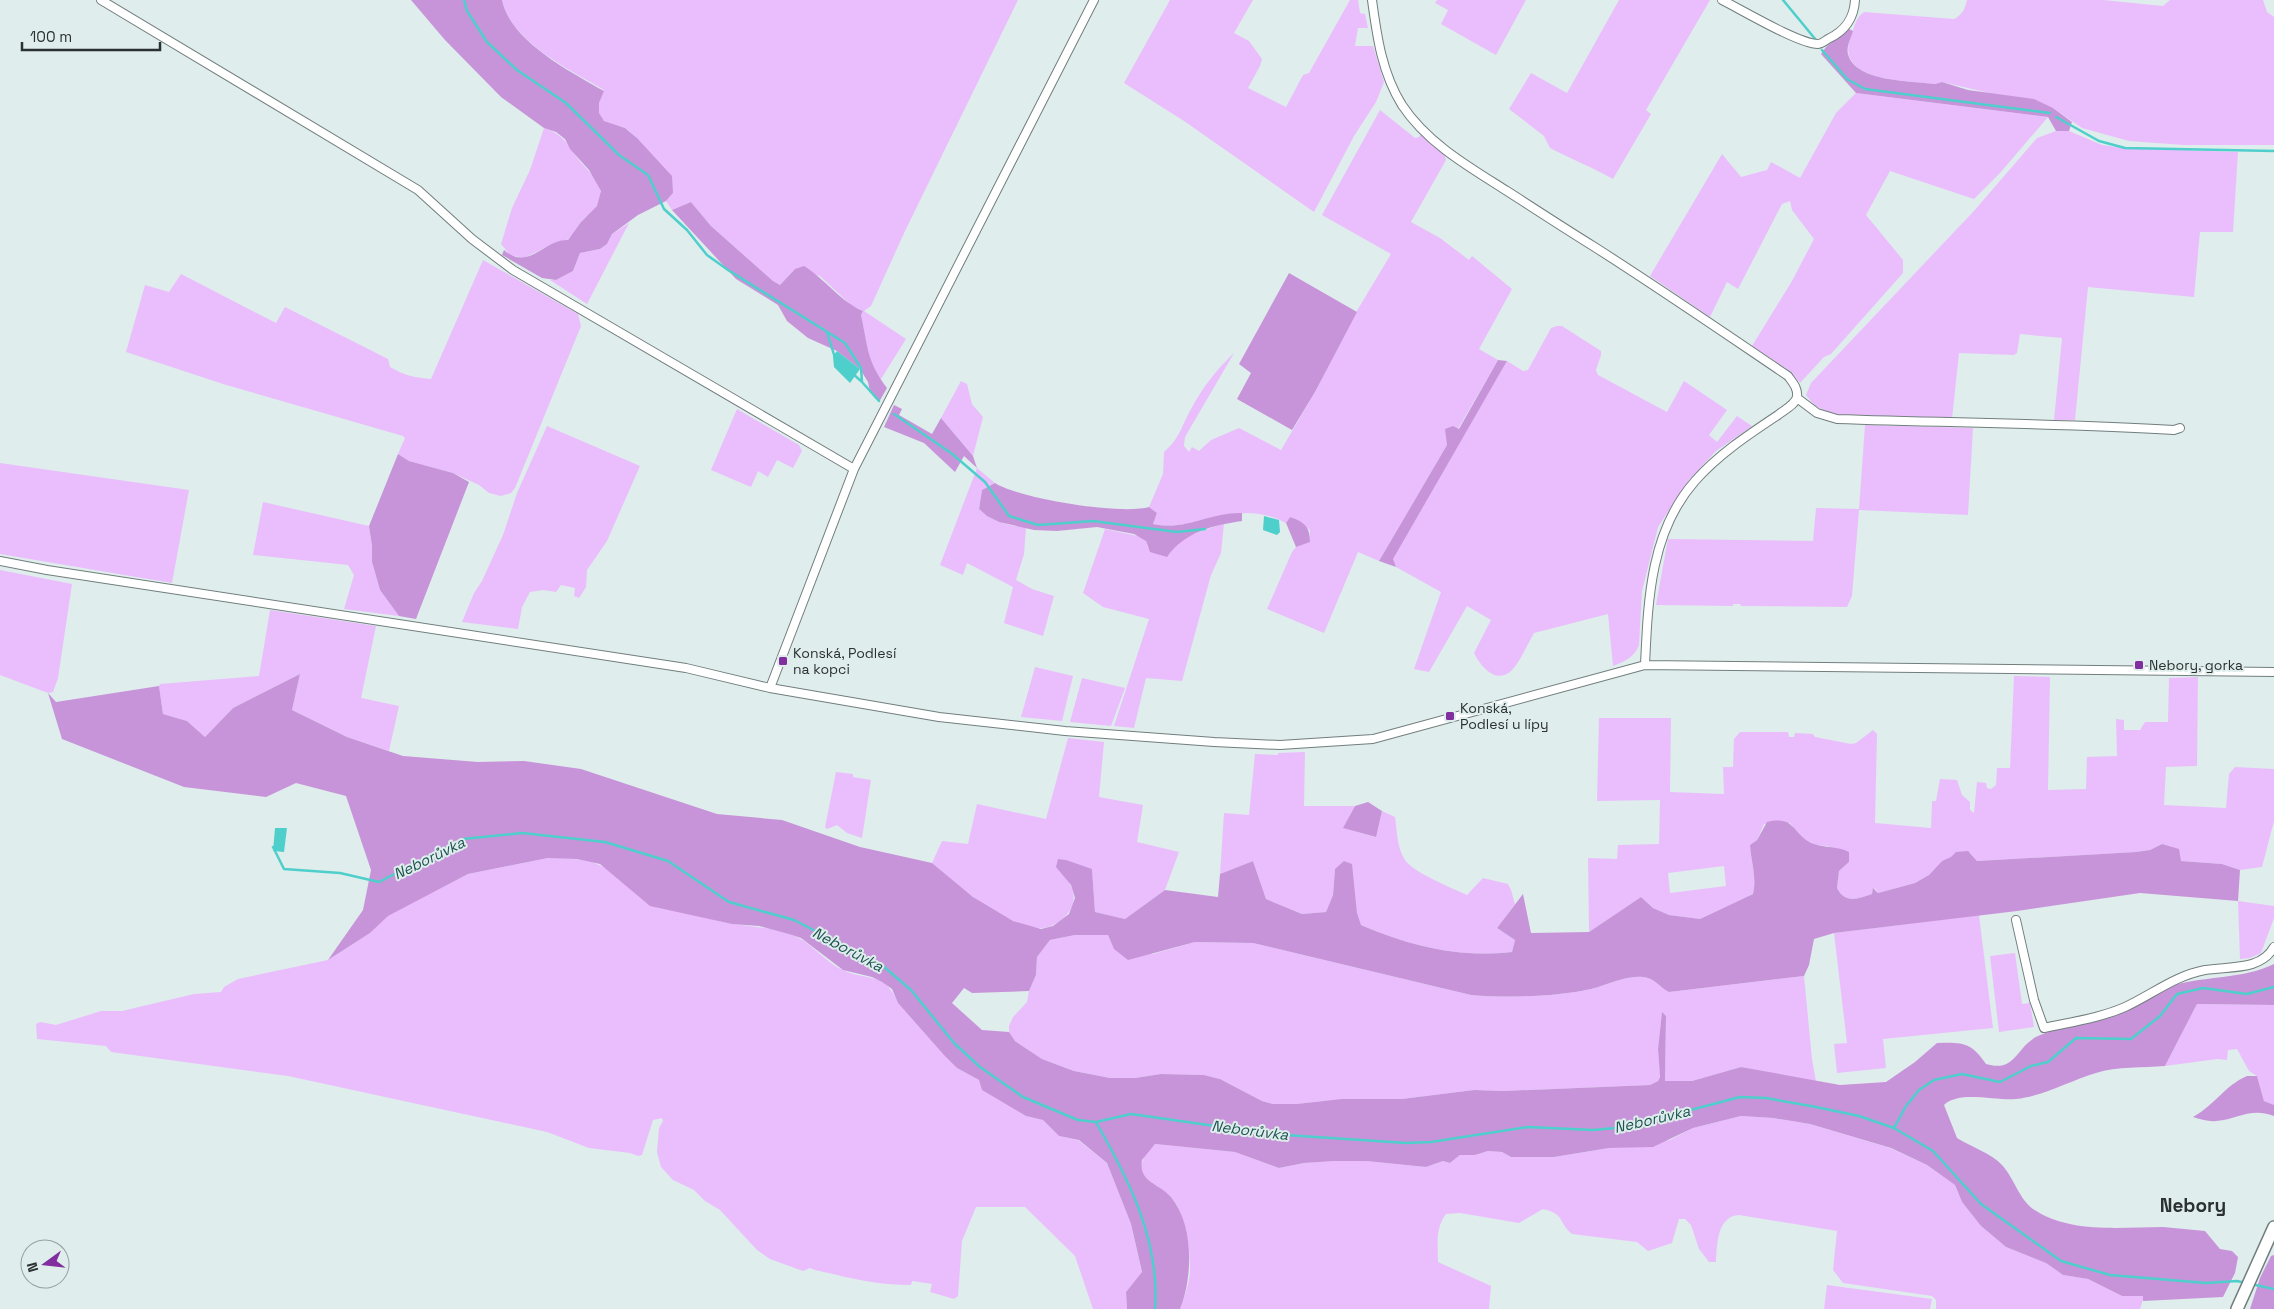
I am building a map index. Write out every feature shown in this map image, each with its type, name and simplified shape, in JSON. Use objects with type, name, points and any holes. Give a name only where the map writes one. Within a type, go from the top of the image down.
[{"type":"main road","points":[[2237,1309],[2274,1227]]},
{"type":"street","points":[[102,0],[418,190],[472,240],[513,270],[854,469]]},
{"type":"street","points":[[770,688],[854,469],[1094,0]]},
{"type":"street","points":[[1372,0],[1379,51],[1393,88],[1403,106],[1427,134],[1445,150],[1482,175],[1646,280],[1788,376],[1797,388],[1796,398],[1789,407],[1754,429],[1715,461],[1694,482],[1670,516],[1656,554],[1645,665]]},
{"type":"street","points":[[1722,0],[1801,40],[1819,44],[1836,35],[1846,26],[1852,18],[1855,0]]},
{"type":"street","points":[[1796,398],[1817,413],[1837,419],[2073,424],[2174,430],[2180,428]]},
{"type":"street","points":[[0,561],[47,570],[686,668],[770,688],[939,717],[1065,731],[1214,742],[1280,745],[1373,739],[1645,665],[2274,672]]},
{"type":"street","points":[[2016,920],[2034,1000],[2044,1028],[2108,1014],[2126,1007],[2176,978],[2188,974],[2253,965],[2269,956],[2274,947]]},
{"type":"shaded area","points":[[411,0],[502,0],[507,15],[529,42],[559,65],[604,91],[599,103],[599,113],[604,121],[625,128],[637,138],[672,176],[673,193],[666,201],[638,215],[612,234],[607,244],[600,249],[580,253],[573,271],[556,280],[542,278],[502,255],[504,250],[513,256],[529,256],[552,244],[568,240],[581,222],[597,206],[601,191],[589,170],[570,149],[565,139],[556,132],[544,128],[501,97],[445,40]]},
{"type":"shaded area","points":[[502,0],[1018,0],[905,231],[871,306],[864,311],[906,339],[881,379],[872,364],[867,348],[861,315],[863,311],[852,306],[820,276],[795,269],[780,285],[773,281],[711,226],[691,202],[672,210],[666,201],[673,193],[648,151],[628,130],[608,123],[601,117],[599,107],[604,90],[559,64],[529,41],[507,15]]},
{"type":"shaded area","points":[[1170,0],[1253,0],[1234,33],[1249,41],[1262,59],[1248,88],[1286,107],[1303,75],[1309,73],[1350,0],[1358,0],[1360,13],[1365,14],[1368,28],[1358,28],[1355,46],[1373,46],[1384,82],[1376,102],[1354,136],[1314,212],[1184,121],[1124,83]]},
{"type":"shaded area","points":[[1437,0],[1526,0],[1496,55],[1441,24],[1448,10],[1435,3]]},
{"type":"shaded area","points":[[1619,0],[1710,0],[1646,110],[1651,114],[1613,179],[1550,148],[1544,136],[1509,109],[1531,73],[1567,93]]},
{"type":"shaded area","points":[[1967,0],[2103,0],[2163,6],[2170,0],[2263,0],[2267,12],[2274,17],[2274,145],[2184,145],[2129,141],[2082,128],[2053,108],[1942,82],[1935,84],[1893,80],[1864,71],[1854,64],[1849,53],[1850,39],[1857,21],[1864,12],[1954,19],[1963,11]]},
{"type":"shaded area","points":[[1849,29],[1853,31],[1848,45],[1848,54],[1853,63],[1861,70],[1872,75],[1899,81],[1935,84],[1942,82],[1968,90],[2034,99],[2053,108],[2072,122],[2069,131],[2056,131],[2048,117],[1856,93],[1821,54],[1826,47]]},
{"type":"shaded area","points":[[1856,93],[2048,117],[2000,173],[1974,199],[1890,171],[1866,215],[1903,260],[1903,273],[1831,354],[1824,357],[1800,383],[1791,372],[1752,346],[1792,281],[1814,239],[1792,210],[1790,201],[1782,204],[1738,289],[1727,282],[1710,317],[1650,276],[1722,154],[1741,177],[1767,170],[1771,162],[1800,178],[1836,113]]},
{"type":"shaded area","points":[[1380,110],[1415,138],[1419,137],[1422,133],[1444,154],[1446,160],[1411,222],[1440,238],[1469,260],[1472,256],[1512,289],[1479,349],[1498,360],[1458,429],[1447,439],[1447,445],[1379,561],[1358,552],[1324,633],[1267,609],[1292,552],[1296,547],[1310,541],[1310,530],[1290,517],[1286,523],[1268,516],[1251,513],[1235,514],[1187,524],[1153,524],[1157,513],[1149,507],[1163,474],[1164,452],[1177,437],[1195,401],[1205,386],[1234,353],[1185,437],[1184,446],[1189,452],[1192,447],[1199,451],[1211,440],[1239,428],[1281,450],[1315,392],[1355,314],[1391,254],[1322,215]]},
{"type":"shaded area","points":[[544,128],[561,137],[597,181],[601,193],[595,208],[567,240],[559,241],[524,258],[510,255],[501,244],[512,208],[530,170]]},
{"type":"shaded area","points":[[2056,131],[2069,131],[2102,145],[2123,148],[2238,152],[2233,232],[2200,232],[2194,297],[2088,287],[2075,420],[2054,420],[2062,338],[2020,334],[2017,353],[2014,355],[1959,353],[1952,419],[1831,414],[1814,405],[1806,395],[1811,383],[1973,212],[2037,138]]},
{"type":"shaded area","points":[[691,202],[711,226],[773,281],[780,285],[795,269],[804,266],[847,302],[863,311],[861,315],[871,361],[887,388],[879,402],[870,392],[868,382],[860,369],[837,351],[808,338],[787,321],[778,305],[736,279],[672,210]]},
{"type":"shaded area","points":[[629,223],[587,304],[550,280],[556,280],[573,271],[580,253],[600,249],[607,244],[612,234]]},
{"type":"shaded area","points":[[483,260],[578,314],[581,326],[515,488],[511,493],[501,496],[489,493],[479,485],[453,473],[409,461],[398,454],[405,438],[403,436],[223,384],[126,352],[145,285],[169,292],[181,274],[276,323],[285,307],[388,359],[390,367],[396,370],[410,376],[431,379]]},
{"type":"shaded area","points":[[1289,273],[1357,312],[1315,392],[1292,430],[1237,399],[1251,373],[1239,364]]},
{"type":"shaded area","points":[[1562,326],[1601,351],[1596,370],[1598,375],[1667,412],[1684,381],[1727,410],[1709,435],[1717,442],[1737,416],[1752,426],[1716,451],[1689,480],[1658,527],[1642,591],[1639,645],[1635,653],[1629,658],[1613,666],[1608,614],[1534,633],[1514,668],[1505,675],[1494,675],[1484,668],[1474,653],[1491,620],[1467,606],[1429,672],[1414,669],[1441,592],[1396,567],[1392,559],[1507,361],[1523,371],[1528,370],[1551,328]]},
{"type":"shaded area","points":[[1498,360],[1507,361],[1393,559],[1396,567],[1379,561],[1447,445],[1445,429],[1453,426],[1459,429]]},
{"type":"shaded area","points":[[961,381],[967,384],[972,404],[983,417],[973,456],[941,418]]},
{"type":"shaded area","points":[[894,405],[902,409],[899,415],[932,434],[941,418],[973,456],[977,468],[964,456],[955,472],[924,443],[884,427]]},
{"type":"shaded area","points":[[737,409],[799,445],[802,451],[793,468],[777,460],[768,477],[758,471],[751,487],[711,470]]},
{"type":"shaded area","points":[[1865,425],[1973,428],[1968,515],[1859,510],[1852,596],[1847,607],[1741,606],[1740,604],[1733,604],[1733,606],[1656,605],[1668,539],[1813,541],[1816,508],[1859,509]]},
{"type":"shaded area","points":[[547,426],[640,466],[607,541],[587,570],[586,587],[579,598],[574,596],[575,588],[561,585],[556,592],[543,590],[530,592],[522,607],[518,629],[462,622],[474,593],[482,581],[503,535],[517,493]]},
{"type":"shaded area","points":[[398,454],[409,461],[453,473],[469,482],[416,619],[399,616],[380,590],[372,562],[369,526]]},
{"type":"shaded area","points":[[0,463],[189,490],[172,583],[0,554]]},
{"type":"shaded area","points":[[977,468],[995,483],[982,490],[979,509],[989,517],[1001,522],[1026,527],[1024,554],[1016,580],[1032,589],[1054,596],[1043,636],[1004,623],[1013,587],[967,563],[963,575],[940,565]]},
{"type":"shaded area","points":[[995,483],[1026,495],[1071,504],[1117,509],[1149,507],[1157,513],[1153,524],[1177,525],[1230,513],[1242,513],[1242,521],[1200,531],[1182,541],[1167,557],[1150,552],[1146,541],[1134,534],[1097,527],[1057,531],[1034,530],[999,522],[987,516],[979,509],[982,490]]},
{"type":"shaded area","points":[[263,502],[369,526],[372,562],[380,590],[399,616],[344,609],[354,575],[348,565],[253,555]]},
{"type":"shaded area","points":[[1290,517],[1305,525],[1309,532],[1310,542],[1296,547],[1286,523]]},
{"type":"shaded area","points":[[1224,523],[1221,553],[1211,575],[1182,681],[1146,678],[1134,728],[1114,726],[1149,619],[1103,607],[1083,593],[1105,529],[1142,537],[1146,541],[1148,548],[1174,547],[1186,537]]},
{"type":"shaded area","points":[[0,570],[72,584],[58,678],[53,692],[48,693],[0,675]]},
{"type":"shaded area","points":[[270,610],[376,626],[361,698],[399,706],[389,751],[347,737],[292,710],[300,674],[233,708],[205,737],[187,721],[163,714],[160,684],[259,676]]},
{"type":"shaded area","points":[[1035,667],[1073,676],[1062,721],[1021,717]]},
{"type":"shaded area","points":[[300,674],[292,710],[347,737],[403,756],[478,762],[524,761],[581,769],[717,814],[782,820],[860,847],[932,863],[973,897],[1013,921],[1041,929],[1053,926],[1069,914],[1075,898],[1071,885],[1056,867],[1058,859],[1092,869],[1095,912],[1125,919],[1165,890],[1218,897],[1220,874],[1253,861],[1266,899],[1302,914],[1326,912],[1333,895],[1335,869],[1344,861],[1352,864],[1357,913],[1361,925],[1398,939],[1435,949],[1453,952],[1492,953],[1512,952],[1515,940],[1497,928],[1523,894],[1531,933],[1589,932],[1641,897],[1653,908],[1669,915],[1700,919],[1753,894],[1754,876],[1750,845],[1757,840],[1767,822],[1784,821],[1801,836],[1814,844],[1849,852],[1849,862],[1839,871],[1837,888],[1844,896],[1852,899],[1872,894],[1873,888],[1878,893],[1915,883],[1929,875],[1942,861],[1951,857],[1956,852],[1968,851],[1977,861],[2136,852],[2150,850],[2162,844],[2179,849],[2181,861],[2222,864],[2240,870],[2238,901],[2140,893],[2017,911],[1834,933],[1814,939],[1809,965],[1804,976],[1669,992],[1651,979],[1636,977],[1591,989],[1562,994],[1515,997],[1485,996],[1471,995],[1253,943],[1195,942],[1128,960],[1114,949],[1108,935],[1075,935],[1050,940],[1037,957],[1036,975],[1029,991],[972,993],[964,988],[952,1003],[982,1030],[1009,1032],[1015,1041],[1042,1059],[1074,1071],[1110,1078],[1135,1078],[1161,1074],[1204,1075],[1220,1079],[1262,1101],[1273,1104],[1296,1104],[1342,1099],[1402,1099],[1474,1090],[1503,1091],[1650,1085],[1658,1081],[1660,1077],[1658,1049],[1662,1012],[1666,1016],[1665,1081],[1692,1081],[1741,1067],[1840,1085],[1886,1082],[1915,1062],[1937,1043],[1960,1043],[1976,1051],[1986,1064],[2004,1065],[2010,1062],[2031,1040],[2038,1036],[2118,1015],[2174,985],[2238,975],[2274,964],[2274,1005],[2197,1004],[2165,1066],[2121,1068],[2104,1071],[2046,1092],[2016,1099],[1968,1097],[1959,1098],[1944,1105],[1957,1138],[1987,1154],[2002,1165],[2024,1200],[2033,1209],[2047,1217],[2079,1226],[2113,1228],[2163,1227],[2205,1231],[2220,1249],[2232,1251],[2238,1257],[2235,1273],[2223,1297],[2143,1301],[2143,1296],[2122,1296],[2088,1279],[2063,1275],[2046,1263],[2006,1247],[1981,1226],[1962,1202],[1955,1185],[1927,1165],[1891,1148],[1810,1124],[1773,1118],[1741,1116],[1693,1128],[1653,1147],[1609,1148],[1554,1157],[1511,1157],[1502,1152],[1488,1151],[1475,1155],[1460,1155],[1450,1163],[1443,1161],[1426,1167],[1366,1161],[1335,1161],[1304,1163],[1279,1168],[1235,1152],[1155,1144],[1142,1160],[1143,1173],[1150,1182],[1171,1197],[1179,1209],[1184,1222],[1189,1252],[1187,1282],[1180,1309],[1127,1309],[1126,1292],[1142,1272],[1131,1224],[1107,1163],[1079,1140],[1059,1136],[1043,1120],[1026,1116],[982,1090],[979,1080],[957,1068],[944,1055],[898,1003],[892,989],[882,982],[872,977],[843,970],[801,938],[789,934],[759,926],[732,924],[650,906],[600,864],[577,859],[548,858],[468,874],[388,916],[370,933],[328,960],[363,910],[371,870],[346,796],[296,783],[266,797],[184,787],[62,739],[48,693],[56,702],[159,686],[163,714],[187,721],[205,737],[233,708]]},
{"type":"shaded area","points":[[2014,676],[2050,677],[2048,790],[2086,789],[2087,757],[2117,756],[2116,719],[2124,720],[2124,730],[2140,730],[2145,722],[2168,722],[2169,678],[2198,677],[2197,766],[2166,767],[2164,805],[2226,808],[2229,774],[2235,767],[2274,769],[2274,821],[2262,867],[2240,870],[2222,864],[2181,861],[2162,844],[2150,850],[2136,852],[1977,861],[1970,853],[1942,861],[1929,875],[1915,883],[1878,893],[1875,888],[1872,894],[1853,899],[1844,896],[1837,888],[1839,871],[1849,862],[1828,846],[1816,845],[1802,838],[1790,823],[1764,824],[1757,840],[1750,845],[1754,876],[1753,894],[1700,919],[1669,915],[1653,908],[1641,897],[1589,932],[1588,858],[1617,859],[1618,845],[1659,844],[1660,800],[1597,801],[1599,718],[1671,718],[1670,792],[1724,794],[1723,767],[1733,767],[1734,739],[1740,732],[1788,732],[1789,737],[1794,737],[1795,733],[1813,734],[1815,737],[1851,744],[1856,743],[1873,730],[1877,734],[1875,823],[1931,828],[1932,801],[1936,801],[1940,779],[1957,780],[1962,795],[1970,802],[1970,810],[1974,813],[1977,782],[1986,783],[1987,788],[1991,789],[1996,785],[1997,768],[2010,768]],"holes":[[[1724,866],[1726,886],[1670,893],[1668,873]]]},
{"type":"shaded area","points":[[1082,678],[1125,688],[1111,726],[1070,722]]},
{"type":"shaded area","points":[[1068,738],[1104,742],[1099,797],[1143,805],[1137,842],[1179,852],[1165,890],[1125,919],[1095,912],[1092,869],[1056,867],[1068,880],[1071,887],[1073,901],[1071,908],[1060,921],[1047,927],[1036,928],[1002,916],[971,895],[932,863],[942,841],[968,844],[977,804],[1046,819]]},
{"type":"shaded area","points":[[1305,752],[1304,806],[1355,806],[1344,828],[1375,837],[1382,811],[1395,817],[1399,845],[1405,860],[1416,870],[1467,895],[1483,878],[1508,884],[1515,904],[1497,928],[1515,940],[1512,952],[1473,953],[1435,949],[1398,939],[1361,925],[1335,869],[1333,895],[1326,912],[1302,914],[1266,899],[1253,861],[1220,874],[1224,813],[1249,815],[1255,754],[1278,755],[1278,753]]},
{"type":"shaded area","points":[[836,772],[853,774],[853,777],[871,780],[862,838],[847,833],[837,825],[827,829],[825,827]]},
{"type":"shaded area","points":[[1368,802],[1382,811],[1376,837],[1343,828],[1355,806]]},
{"type":"shaded area","points":[[548,858],[589,861],[681,906],[715,920],[790,934],[804,941],[829,962],[843,970],[881,981],[893,993],[898,1003],[957,1068],[979,1080],[1026,1116],[1043,1120],[1059,1136],[1078,1140],[1107,1163],[1131,1224],[1142,1273],[1126,1292],[1127,1309],[1093,1309],[1075,1256],[1025,1207],[976,1207],[962,1241],[958,1296],[954,1299],[930,1292],[932,1284],[912,1281],[911,1285],[873,1282],[810,1268],[803,1271],[770,1259],[757,1250],[720,1210],[705,1201],[694,1190],[673,1180],[661,1167],[657,1152],[659,1128],[663,1121],[662,1118],[653,1120],[642,1155],[638,1156],[630,1153],[589,1148],[547,1132],[288,1076],[111,1052],[106,1046],[37,1039],[36,1024],[40,1022],[56,1025],[101,1011],[122,1011],[194,994],[221,992],[224,987],[238,979],[328,960],[370,933],[387,916],[468,874]]},
{"type":"shaded area","points":[[2238,901],[2274,906],[2274,918],[2261,953],[2250,958],[2240,959]]},
{"type":"shaded area","points":[[1979,915],[1993,1028],[1883,1039],[1886,1068],[1837,1073],[1834,1044],[1847,1043],[1834,933]]},
{"type":"shaded area","points":[[1075,935],[1108,935],[1114,948],[1153,954],[1195,942],[1253,943],[1471,995],[1485,996],[1515,997],[1562,994],[1591,989],[1636,977],[1651,979],[1669,992],[1804,976],[1816,1082],[1741,1067],[1692,1081],[1665,1081],[1666,1016],[1662,1013],[1658,1049],[1660,1076],[1658,1081],[1650,1085],[1503,1091],[1474,1090],[1402,1099],[1273,1104],[1262,1101],[1220,1079],[1204,1075],[1161,1074],[1135,1078],[1110,1078],[1074,1071],[1042,1059],[1015,1041],[1009,1032],[1009,1026],[1013,1017],[1027,1002],[1029,991],[1036,975],[1037,957],[1050,940]]},
{"type":"shaded area","points":[[2015,953],[2022,1004],[2030,1003],[2034,1027],[1999,1032],[1990,956]]},
{"type":"shaded area","points":[[2197,1004],[2274,1005],[2274,1105],[2264,1101],[2257,1076],[2249,1071],[2237,1049],[2228,1050],[2227,1060],[2217,1059],[2165,1066]]},
{"type":"shaded area","points":[[2247,1076],[2257,1076],[2264,1101],[2274,1105],[2274,1116],[2251,1113],[2213,1121],[2193,1117],[2208,1107],[2232,1085]]},
{"type":"shaded area","points":[[1741,1116],[1773,1118],[1810,1124],[1890,1148],[1927,1165],[1955,1185],[1962,1202],[1981,1226],[2006,1247],[2046,1263],[2063,1275],[2088,1279],[2122,1296],[2144,1296],[2140,1309],[1936,1309],[1936,1300],[1932,1296],[1843,1283],[1833,1270],[1837,1231],[1739,1215],[1726,1220],[1722,1226],[1718,1240],[1716,1262],[1709,1262],[1699,1249],[1691,1225],[1685,1219],[1679,1219],[1672,1243],[1648,1251],[1637,1242],[1572,1234],[1555,1213],[1543,1209],[1519,1223],[1460,1213],[1446,1214],[1442,1219],[1438,1237],[1438,1262],[1491,1286],[1489,1309],[1180,1309],[1190,1272],[1188,1243],[1183,1221],[1175,1202],[1166,1192],[1148,1180],[1140,1167],[1145,1155],[1155,1144],[1235,1152],[1279,1168],[1304,1163],[1335,1161],[1366,1161],[1426,1167],[1443,1161],[1450,1163],[1460,1155],[1475,1155],[1488,1151],[1502,1152],[1511,1157],[1554,1157],[1670,1140],[1693,1128]]},
{"type":"shaded area","points":[[2274,1255],[2274,1309],[2250,1309],[2260,1278],[2271,1256]]},
{"type":"shaded area","points":[[1827,1285],[1932,1299],[1930,1309],[1824,1309]]},
{"type":"water","points":[[837,351],[860,369],[850,383],[834,367],[833,356]]},
{"type":"water","points":[[1264,516],[1279,520],[1280,532],[1277,535],[1263,530]]},
{"type":"water","points":[[275,828],[287,828],[284,852],[273,851]]},
{"type":"waterway","points":[[464,0],[467,11],[487,42],[517,70],[566,103],[619,155],[648,175],[664,209],[687,230],[707,255],[845,343],[861,368],[862,382],[879,401]]},
{"type":"waterway","points":[[1783,0],[1816,40]]},
{"type":"waterway","points":[[1822,50],[1847,79],[1865,89],[2050,113]]},
{"type":"waterway","points":[[2056,117],[2099,141],[2125,148],[2274,151]]},
{"type":"waterway","points":[[827,332],[835,358]]},
{"type":"waterway","points":[[852,373],[861,381]]},
{"type":"waterway","points":[[894,414],[951,453],[985,482],[1009,516],[1038,525],[1093,521],[1177,532],[1205,529]]},
{"type":"waterway","name":"Neborůvka","points":[[273,847],[284,869],[340,873],[379,882],[463,839],[522,833],[605,842],[668,861],[729,902],[794,920],[883,966],[911,990],[954,1043],[980,1067],[1023,1097],[1078,1120],[1096,1122],[1131,1114],[1271,1134],[1406,1143],[1431,1142],[1528,1127],[1593,1130],[1626,1127],[1740,1097],[1766,1098],[1816,1107],[1859,1116],[1894,1128],[1906,1106],[1919,1090],[1934,1080],[1962,1074],[2000,1082],[2031,1066],[2048,1062],[2076,1038],[2131,1039],[2160,1016],[2177,994],[2203,988],[2247,994],[2274,987]]},
{"type":"waterway","points":[[1096,1122],[1120,1166],[1140,1211],[1153,1259],[1155,1309]]},
{"type":"waterway","points":[[1894,1128],[1933,1151],[1981,1204],[2061,1261],[2110,1275],[2206,1283],[2237,1281],[2246,1283]]},
{"type":"waterway","points":[[2251,1284],[2274,1289]]},
{"type":"place","name":"Konská, Podlesí na kopci","points":[[783,661]]},
{"type":"place","name":"Nebory, gorka","points":[[2139,665]]},
{"type":"place","name":"Konská, Podlesí u lípy","points":[[1450,716]]},
{"type":"district","name":"Nebory","points":[[2193,1205]]}]
